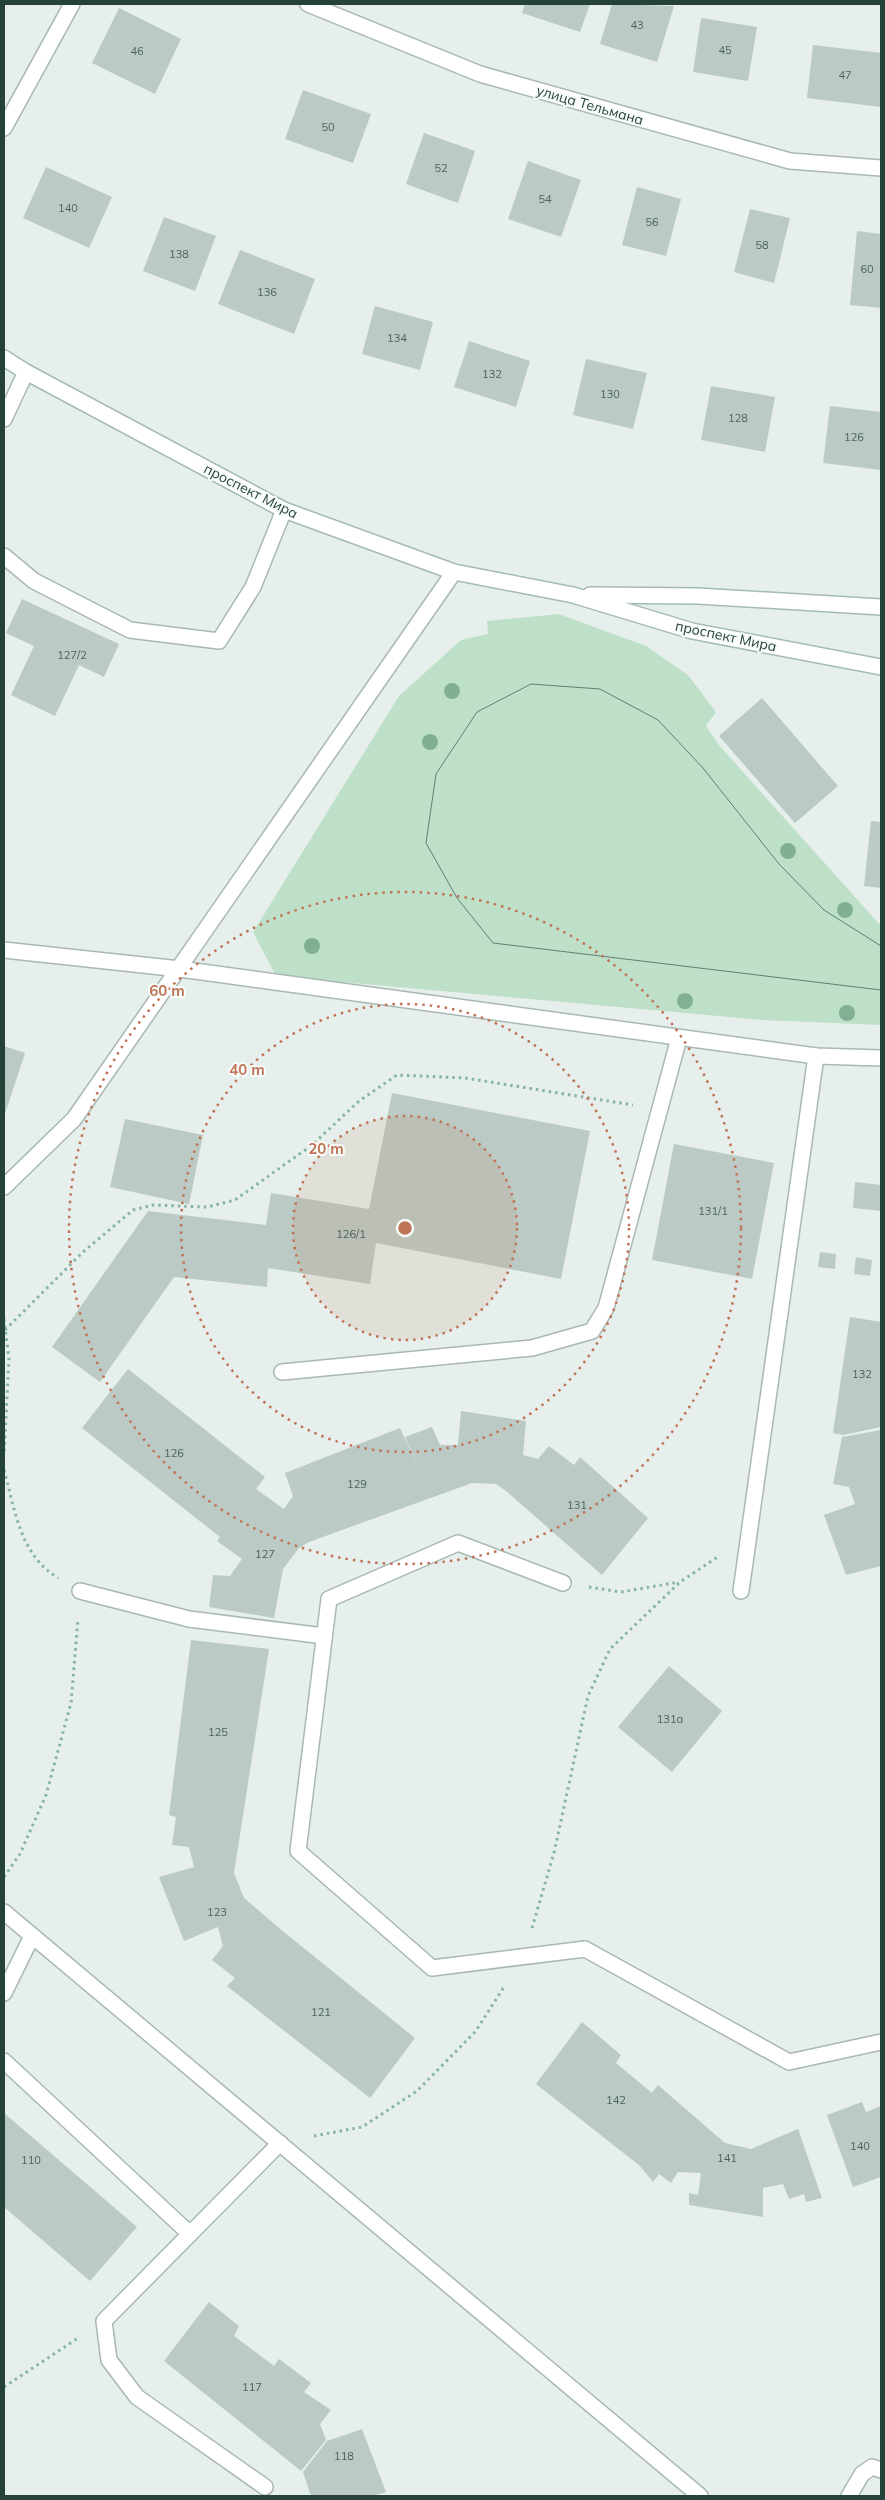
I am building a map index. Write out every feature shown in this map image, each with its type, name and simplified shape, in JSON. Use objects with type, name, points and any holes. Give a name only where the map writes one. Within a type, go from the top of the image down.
[{"type":"street","points":[[4,128],[72,4]]},
{"type":"street","name":"улица Тельмана","points":[[308,4],[489,76],[790,161],[881,168]]},
{"type":"street","name":"проспект Мира","points":[[4,358],[26,372],[284,510],[454,572],[573,595],[692,631],[881,667]]},
{"type":"street","points":[[4,419],[26,372]]},
{"type":"street","points":[[4,556],[34,581],[130,630],[219,641],[253,587],[284,510]]},
{"type":"street","points":[[4,1187],[74,1119],[454,572]]},
{"type":"street","name":"проспект Мира","points":[[573,595],[698,596],[881,607]]},
{"type":"street","points":[[4,950],[180,969],[816,1056],[881,1058]]},
{"type":"street","points":[[282,1372],[532,1348],[592,1331],[606,1308],[679,1038]]},
{"type":"street","points":[[741,1591],[816,1056]]},
{"type":"street","points":[[564,1583],[458,1543],[329,1599],[298,1851],[432,1968],[585,1949],[789,2062],[881,2042]]},
{"type":"street","points":[[80,1591],[188,1619],[324,1636]]},
{"type":"street","points":[[4,1912],[700,2496]]},
{"type":"street","points":[[4,1993],[32,1936]]},
{"type":"street","points":[[4,2061],[190,2234]]},
{"type":"street","points":[[265,2487],[137,2397],[109,2360],[104,2321],[280,2143]]},
{"type":"street","points":[[849,2496],[862,2474],[872,2467],[881,2470]]},
{"type":"path","points":[[5,1330],[83,1252],[133,1210],[153,1205],[207,1207],[235,1200],[312,1145],[359,1102],[397,1075],[466,1078],[659,1110]]},
{"type":"path","points":[[4,1319],[9,1359],[4,1455]]},
{"type":"path","points":[[4,1470],[25,1545],[47,1571],[80,1591],[71,1703],[46,1796],[20,1854],[4,1877]]},
{"type":"path","points":[[280,2143],[362,2126],[416,2091],[475,2032],[523,1956],[554,1852],[588,1696],[610,1649],[680,1582],[748,1537]]},
{"type":"path","points":[[564,1583],[621,1592],[680,1582]]},
{"type":"path","points":[[4,2387],[104,2321]]},
{"type":"green space","points":[[559,614],[646,646],[688,675],[716,712],[706,726],[718,744],[881,926],[881,1025],[762,1020],[276,976],[253,932],[399,696],[461,640],[488,634],[487,621]]},
{"type":"building","points":[[525,4],[590,4],[580,32],[522,13]]},
{"type":"building","points":[[612,4],[674,6],[657,62],[600,44]]},
{"type":"building","points":[[119,8],[181,39],[155,94],[92,63]]},
{"type":"building","points":[[701,18],[757,27],[748,81],[693,72]]},
{"type":"building","points":[[813,45],[881,53],[881,107],[807,98]]},
{"type":"building","points":[[303,90],[371,114],[353,163],[285,139]]},
{"type":"building","points":[[424,133],[475,151],[458,203],[406,184]]},
{"type":"building","points":[[528,161],[581,180],[561,237],[508,219]]},
{"type":"building","points":[[46,167],[112,197],[89,248],[23,218]]},
{"type":"building","points":[[637,187],[681,199],[666,256],[622,245]]},
{"type":"building","points":[[750,209],[790,218],[774,283],[734,272]]},
{"type":"building","points":[[164,217],[216,236],[195,291],[143,271]]},
{"type":"building","points":[[857,231],[881,234],[881,308],[850,305]]},
{"type":"building","points":[[240,250],[315,279],[294,334],[218,304]]},
{"type":"building","points":[[375,306],[433,322],[420,370],[362,354]]},
{"type":"building","points":[[469,341],[530,361],[516,407],[454,387]]},
{"type":"building","points":[[586,359],[647,373],[633,429],[573,415]]},
{"type":"building","points":[[711,386],[775,397],[765,452],[701,440]]},
{"type":"building","points":[[830,406],[881,412],[881,470],[823,463]]},
{"type":"building","points":[[22,599],[119,644],[104,677],[79,665],[55,716],[11,695],[34,646],[6,633]]},
{"type":"building","points":[[762,698],[838,786],[795,823],[719,736]]},
{"type":"building","points":[[871,821],[881,822],[881,888],[864,886]]},
{"type":"building","points":[[4,1046],[25,1053],[4,1117]]},
{"type":"building","points":[[392,1093],[590,1131],[561,1279],[376,1243],[370,1284],[268,1268],[267,1287],[174,1277],[100,1382],[52,1347],[148,1211],[266,1225],[271,1193],[369,1209]]},
{"type":"building","points":[[125,1119],[203,1135],[189,1204],[110,1187]]},
{"type":"building","points":[[674,1144],[774,1163],[752,1279],[652,1260]]},
{"type":"building","points":[[855,1182],[881,1185],[881,1211],[853,1208]]},
{"type":"building","points":[[820,1252],[836,1254],[835,1269],[818,1267]]},
{"type":"building","points":[[856,1257],[872,1260],[870,1276],[854,1274]]},
{"type":"building","points":[[850,1317],[881,1322],[881,1427],[843,1435],[833,1433]]},
{"type":"building","points":[[128,1369],[265,1477],[256,1489],[284,1509],[293,1496],[285,1473],[400,1428],[423,1477],[405,1437],[432,1427],[440,1445],[458,1445],[461,1411],[526,1421],[523,1455],[538,1459],[549,1446],[574,1465],[580,1457],[648,1518],[602,1575],[506,1491],[496,1484],[472,1483],[309,1542],[299,1548],[283,1569],[274,1618],[209,1607],[213,1575],[230,1576],[242,1559],[217,1541],[220,1537],[82,1428]]},
{"type":"building","points":[[881,1430],[881,1566],[846,1575],[824,1515],[855,1504],[849,1487],[833,1484],[842,1437]]},
{"type":"building","points":[[191,1640],[269,1649],[234,1873],[244,1898],[415,2038],[370,2098],[227,1986],[235,1978],[212,1960],[223,1946],[218,1927],[184,1941],[159,1877],[194,1867],[189,1847],[172,1845],[176,1817],[169,1815]]},
{"type":"building","points":[[669,1666],[722,1711],[672,1772],[618,1727]]},
{"type":"building","points":[[582,2022],[621,2055],[616,2063],[652,2093],[658,2085],[725,2143],[751,2149],[798,2129],[822,2198],[806,2202],[804,2194],[789,2199],[783,2184],[763,2188],[763,2217],[689,2205],[689,2193],[698,2195],[701,2173],[678,2172],[671,2183],[659,2174],[653,2182],[640,2166],[536,2084]]},
{"type":"building","points":[[862,2102],[866,2112],[881,2106],[881,2177],[853,2187],[827,2115]]},
{"type":"building","points":[[4,2113],[137,2227],[90,2281],[4,2207]]},
{"type":"building","points":[[209,2302],[239,2326],[234,2336],[274,2366],[279,2359],[311,2383],[304,2392],[331,2410],[320,2424],[326,2440],[301,2471],[164,2361]]},
{"type":"building","points":[[362,2429],[386,2492],[372,2496],[311,2496],[303,2472],[327,2441]]},
{"type":"tram line","points":[[881,946],[824,910],[779,864],[703,768],[658,720],[600,689],[531,684],[477,712],[436,774],[426,843],[457,898],[493,943],[881,990]]}]
